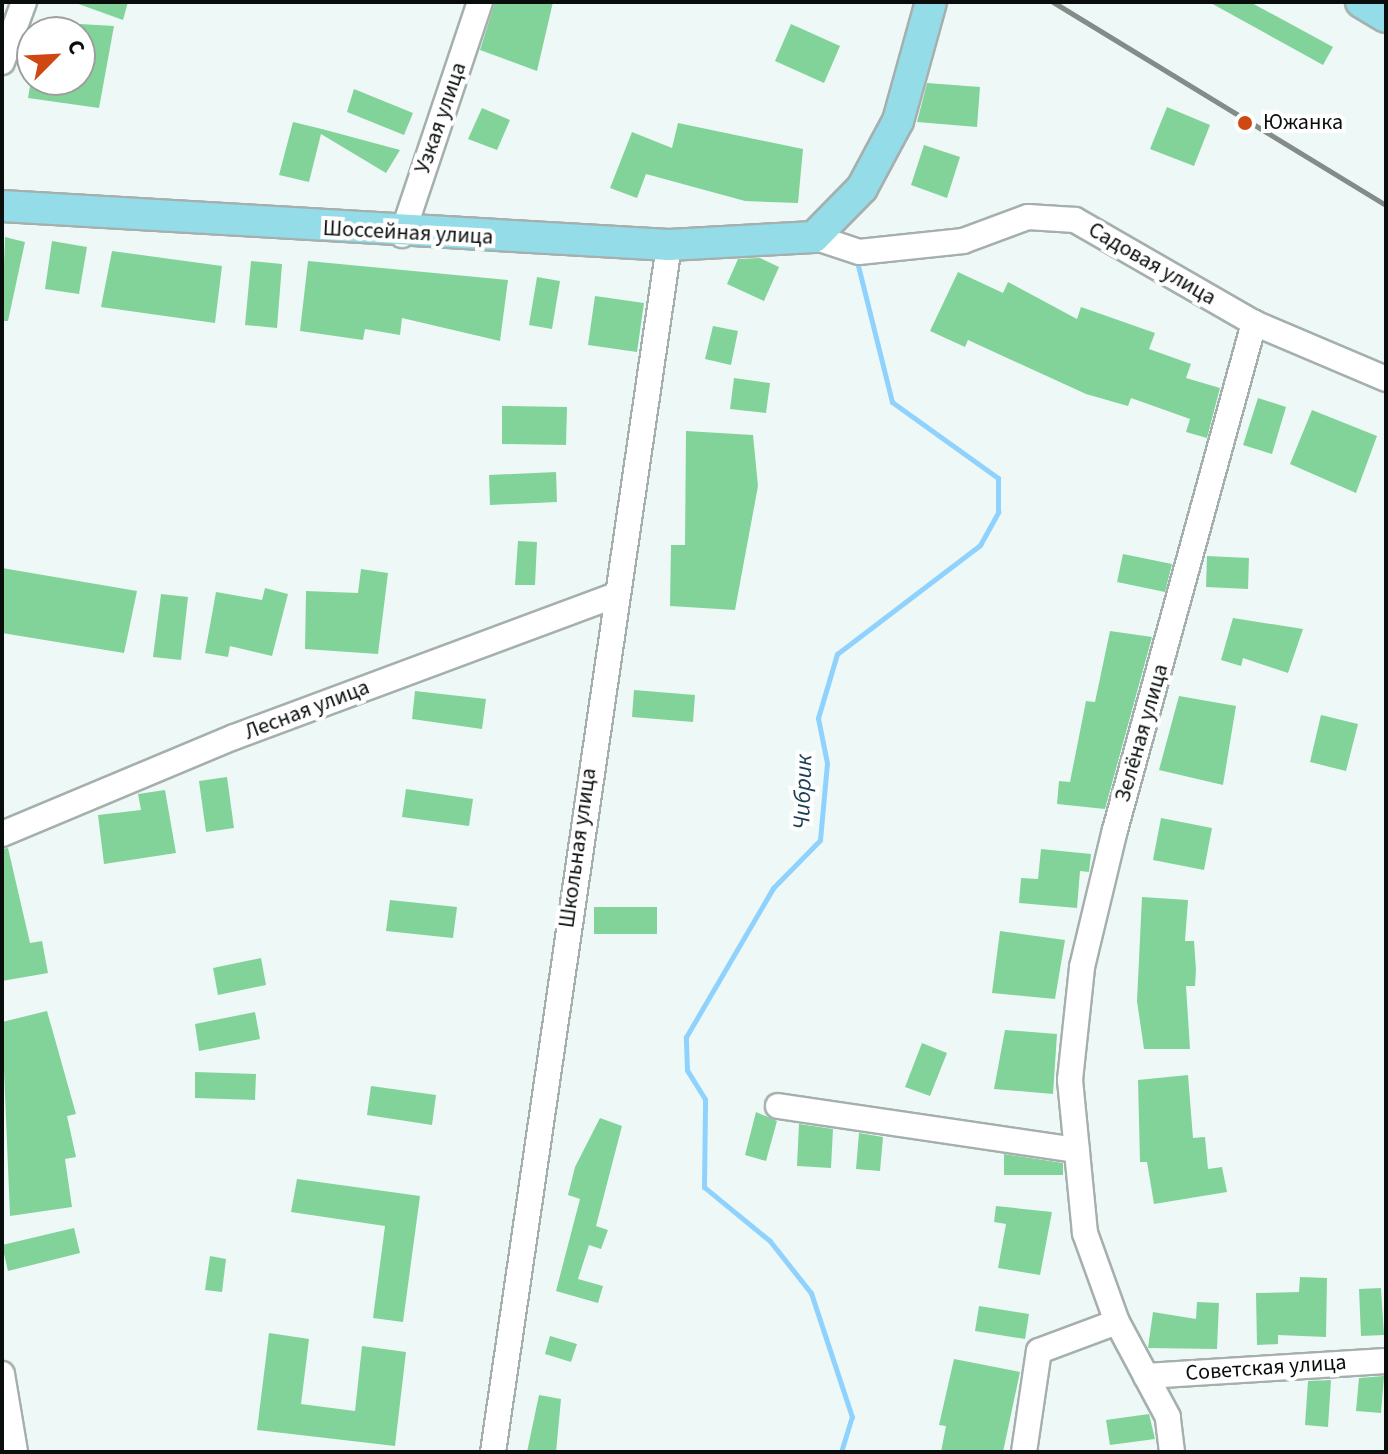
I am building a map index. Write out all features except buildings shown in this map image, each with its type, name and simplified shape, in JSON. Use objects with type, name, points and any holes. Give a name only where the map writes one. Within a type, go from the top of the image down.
[{"type":"main road","points":[[814,237],[862,188],[898,121],[931,2]]},
{"type":"main road","points":[[1361,2],[1386,17]]},
{"type":"main road","name":"Шоссейная улица","points":[[2,206],[402,235],[669,245],[814,237]]},
{"type":"street","points":[[2,62],[24,2]]},
{"type":"street","name":"Узкая улица","points":[[402,235],[480,2]]},
{"type":"street","name":"Садовая улица","points":[[814,237],[859,252],[963,241],[1028,217],[1075,220],[1254,323],[1386,379]]},
{"type":"street","name":"Школьная улица","points":[[493,1452],[615,595],[669,245]]},
{"type":"street","name":"Зелёная улица","points":[[1172,1452],[1168,1417],[1117,1322],[1085,1233],[1070,1080],[1082,967],[1254,323]]},
{"type":"street","name":"Лесная улица","points":[[2,834],[234,737],[615,595]]},
{"type":"street","points":[[778,1106],[1077,1150]]},
{"type":"street","points":[[1024,1452],[1039,1351],[1117,1322]]},
{"type":"street","name":"Советская улица","points":[[1146,1376],[1386,1361]]},
{"type":"street","points":[[2,1374],[15,1452]]},
{"type":"waterway","name":"Чибрик","points":[[841,1452],[852,1417],[811,1293],[770,1241],[704,1187],[705,1099],[687,1070],[686,1037],[773,888],[820,840],[827,763],[818,718],[837,654],[980,545],[998,512],[998,478],[892,402],[858,266]]},
{"type":"railway","points":[[1053,2],[1386,205]]},
{"type":"place","name":"Южанка","points":[[1245,123]]}]
